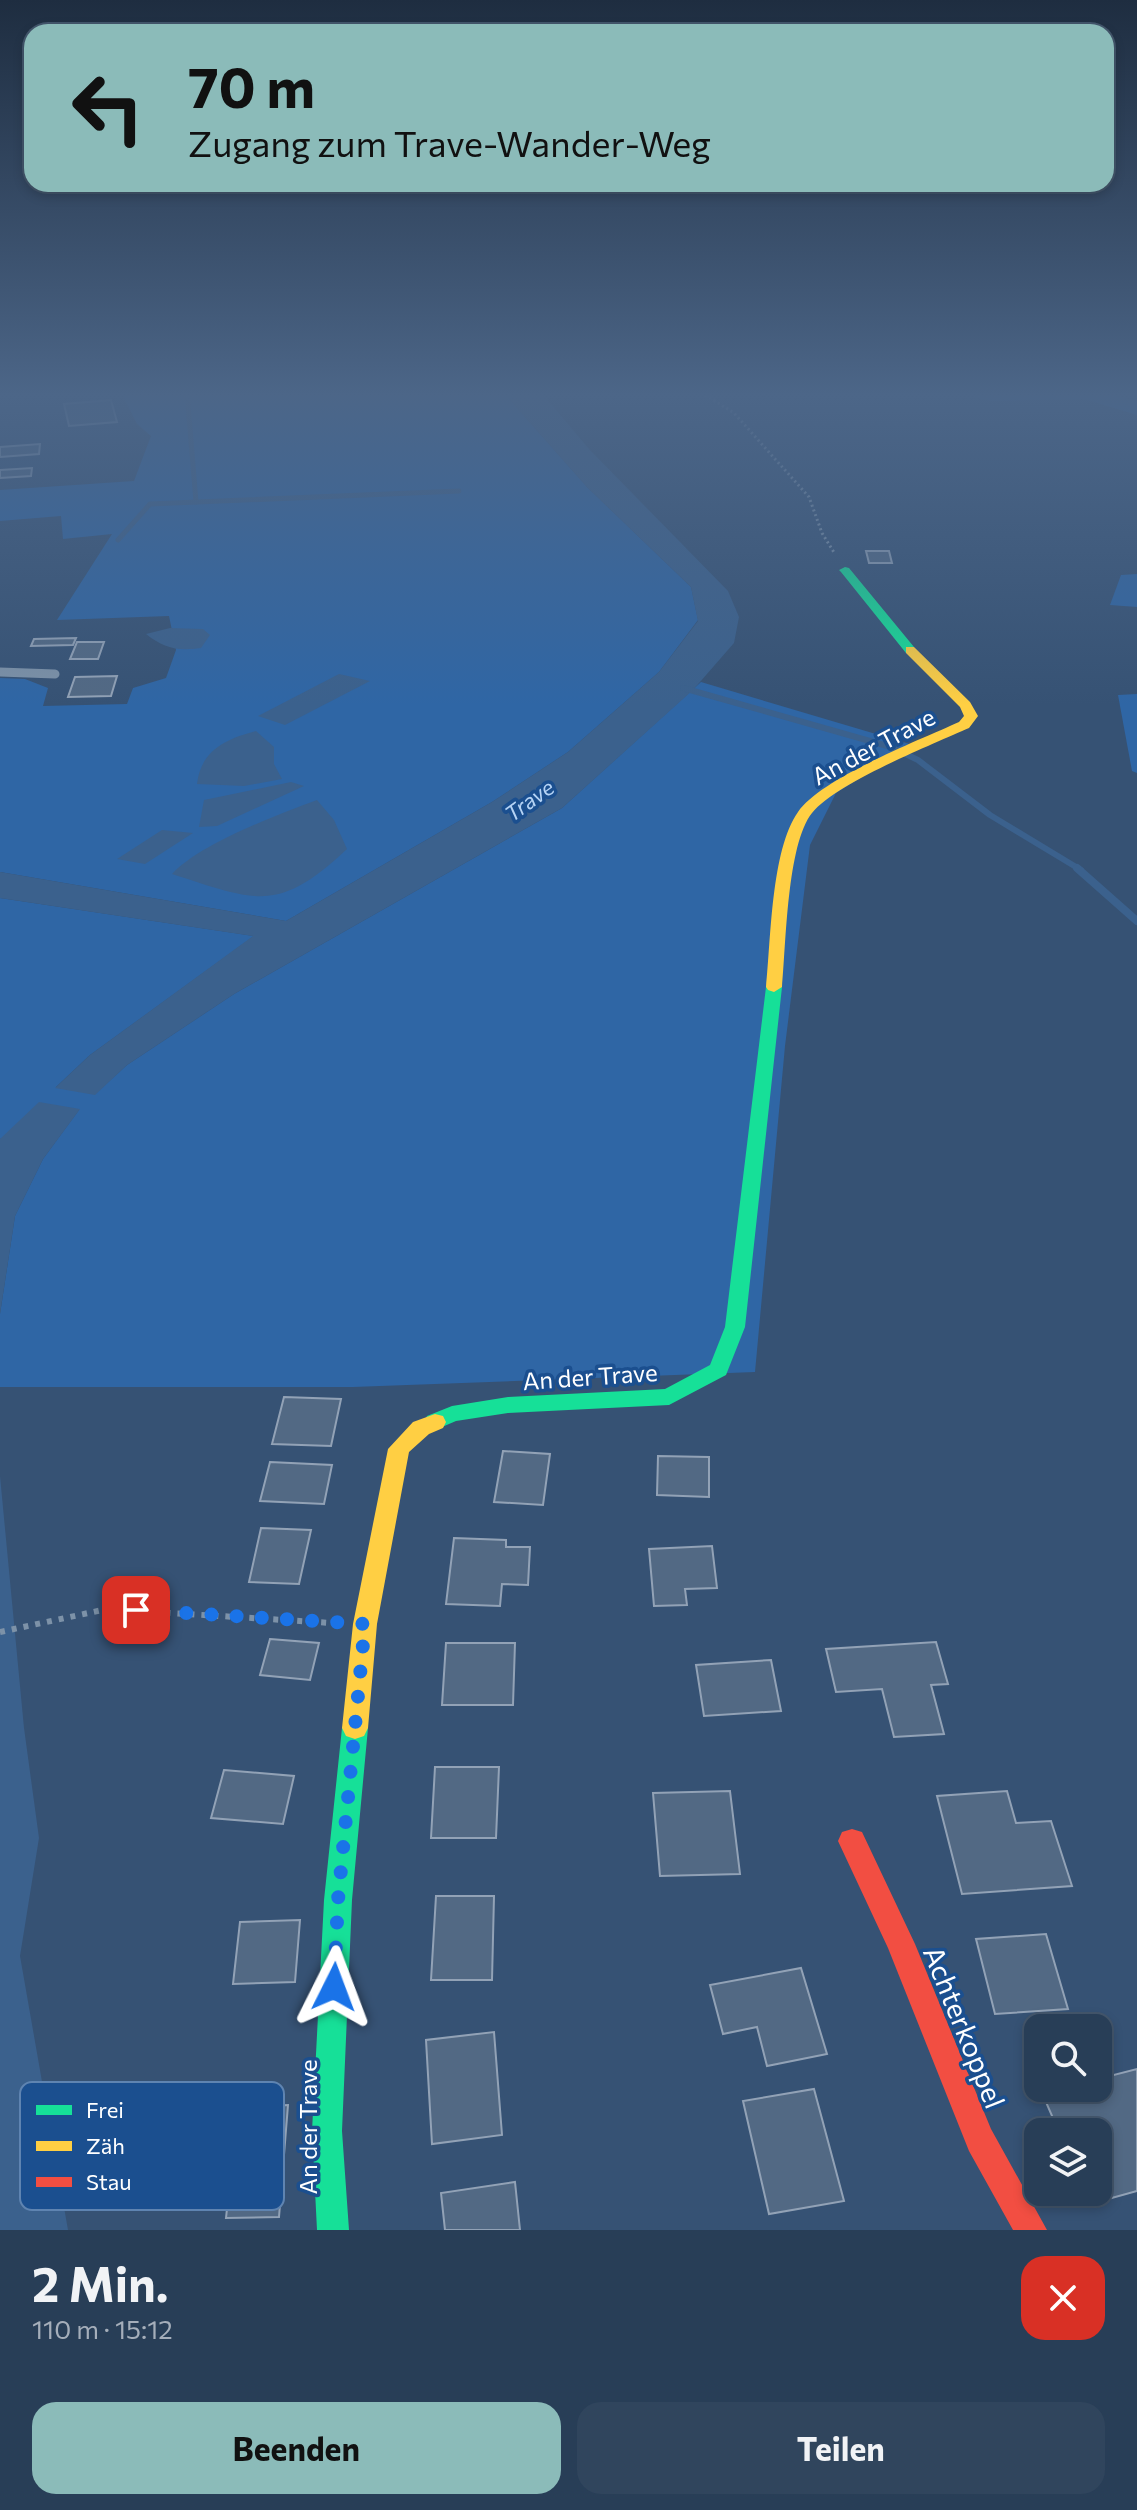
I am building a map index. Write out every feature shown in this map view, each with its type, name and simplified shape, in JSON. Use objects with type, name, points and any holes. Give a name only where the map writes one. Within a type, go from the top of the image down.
[{"type":"street","name":"An der Trave","points":[[333,2230],[327,2131],[338,1900],[365,1624],[399,1449],[421,1428],[452,1414],[508,1405],[669,1397],[719,1370],[735,1327],[790,851],[805,811],[867,771],[964,725],[971,716],[965,705],[896,635],[845,570]]},
{"type":"street","name":"Achterkoppel","points":[[852,1841],[901,1944],[980,2140],[1031,2230]]},
{"type":"lane","points":[[0,672],[55,674]]},
{"type":"path","points":[[808,496],[822,533],[845,570]]},
{"type":"path","points":[[0,1632],[107,1609],[365,1624]]},
{"type":"shaded area","points":[[0,496],[596,496],[691,587],[698,620],[659,672],[568,752],[492,802],[286,921],[0,872],[0,678],[25,679],[48,688],[43,706],[127,704],[133,688],[166,678],[176,650],[169,616],[57,620],[112,534],[63,539],[61,516],[0,521]]},
{"type":"shaded area","points":[[1137,574],[1137,607],[1110,605],[1121,575]]},
{"type":"shaded area","points":[[701,682],[913,745],[836,793],[810,845],[785,1046],[755,1372],[353,1387],[0,1387],[0,1314],[15,1216],[43,1159],[79,1110],[0,1139],[0,898],[254,936],[90,1055],[56,1087],[95,1094],[127,1065],[234,994],[562,808]]},
{"type":"shaded area","points":[[1137,694],[1137,773],[1132,771],[1118,695]]},
{"type":"water","name":"Trave","points":[[596,496],[635,496],[728,591],[739,617],[734,643],[693,690],[562,808],[234,994],[127,1065],[95,1095],[55,1088],[90,1055],[253,936],[0,898],[0,872],[286,921],[492,802],[568,752],[659,672],[698,621],[691,587]]},
{"type":"water","points":[[170,628],[203,629],[210,635],[201,648],[185,649],[166,646],[146,634]]},
{"type":"water","points":[[339,674],[370,681],[285,725],[258,716]]},
{"type":"water","points":[[256,731],[274,747],[274,764],[282,779],[244,786],[197,784],[199,772],[210,754],[225,742]]},
{"type":"water","points":[[291,782],[304,786],[217,826],[199,827],[204,800]]},
{"type":"water","points":[[317,800],[334,820],[347,849],[302,884],[283,893],[246,895],[172,874],[201,851],[220,841]]},
{"type":"water","points":[[162,830],[193,833],[145,864],[117,859]]},
{"type":"water","points":[[39,1102],[80,1109],[43,1159],[15,1216],[0,1314],[0,1139]]},
{"type":"water","points":[[0,1476],[24,1728],[39,1838],[20,1956],[42,2082],[20,2082],[20,2210],[64,2210],[68,2230],[0,2230]]},
{"type":"building","points":[[866,551],[889,551],[892,563],[869,563]]},
{"type":"building","points":[[76,638],[73,645],[31,646],[34,639]]},
{"type":"building","points":[[77,642],[104,642],[98,659],[70,659]]},
{"type":"building","points":[[117,676],[111,696],[68,697],[75,677]]},
{"type":"building","points":[[284,1397],[341,1399],[331,1446],[272,1444]]},
{"type":"building","points":[[503,1451],[550,1454],[543,1505],[494,1502]]},
{"type":"building","points":[[658,1456],[709,1457],[709,1497],[657,1495]]},
{"type":"building","points":[[270,1462],[332,1465],[324,1504],[260,1501]]},
{"type":"building","points":[[261,1528],[311,1530],[299,1584],[249,1582]]},
{"type":"building","points":[[454,1538],[506,1540],[506,1547],[530,1547],[528,1585],[502,1584],[500,1606],[446,1604]]},
{"type":"building","points":[[712,1546],[717,1588],[685,1589],[687,1605],[654,1606],[649,1549]]},
{"type":"building","points":[[270,1639],[319,1643],[310,1680],[260,1675]]},
{"type":"building","points":[[936,1642],[948,1684],[931,1685],[944,1734],[894,1737],[882,1689],[836,1692],[826,1649]]},
{"type":"building","points":[[446,1643],[515,1643],[513,1705],[442,1705]]},
{"type":"building","points":[[771,1660],[781,1711],[704,1716],[696,1665]]},
{"type":"building","points":[[435,1767],[499,1767],[496,1838],[431,1838]]},
{"type":"building","points":[[224,1770],[294,1776],[283,1824],[211,1818]]},
{"type":"building","points":[[730,1791],[740,1874],[660,1876],[653,1793]]},
{"type":"building","points":[[1007,1791],[1016,1823],[1051,1821],[1072,1886],[962,1894],[937,1796]]},
{"type":"building","points":[[436,1896],[494,1896],[492,1980],[431,1980]]},
{"type":"building","points":[[300,1920],[295,1982],[233,1984],[240,1922]]},
{"type":"building","points":[[1046,1934],[1068,2009],[995,2014],[976,1939]]},
{"type":"building","points":[[801,1968],[827,2054],[767,2066],[757,2027],[723,2034],[710,1985]]},
{"type":"building","points":[[494,2032],[502,2135],[432,2144],[426,2040]]},
{"type":"building","points":[[1137,2069],[1137,2191],[1112,2198],[1112,2118],[1053,2118],[1046,2102],[1112,2102],[1112,2075]]},
{"type":"building","points":[[814,2089],[844,2201],[769,2214],[743,2101]]},
{"type":"building","points":[[284,2105],[288,2105],[284,2155]]},
{"type":"building","points":[[515,2182],[520,2230],[445,2230],[441,2193]]},
{"type":"building","points":[[227,2210],[280,2210],[279,2217],[226,2218]]},
{"type":"waterway","points":[[196,496],[196,502]]},
{"type":"waterway","points":[[118,540],[150,504],[339,496]]},
{"type":"waterway","points":[[683,688],[891,747],[918,760],[990,815],[1081,870]]},
{"type":"waterway","points":[[1077,868],[1137,921]]},
{"type":"traffic: fast","points":[[845,570],[910,650]]},
{"type":"traffic: fast","points":[[435,1422],[452,1414],[508,1405],[669,1397],[719,1370],[735,1327],[774,987]]},
{"type":"traffic: fast","points":[[333,2230],[327,2131],[338,1900],[355,1728]]},
{"type":"traffic: slow","points":[[774,987],[786,873],[790,850],[804,813],[831,791],[964,725],[971,716],[965,705],[910,650]]},
{"type":"traffic: slow","points":[[355,1728],[365,1624],[399,1449],[421,1428],[435,1422]]},
{"type":"traffic: jam","points":[[852,1841],[901,1944],[980,2140],[1031,2230]]},
{"type":"route","points":[[136,1610],[365,1624],[338,1900],[334,1987]]}]
